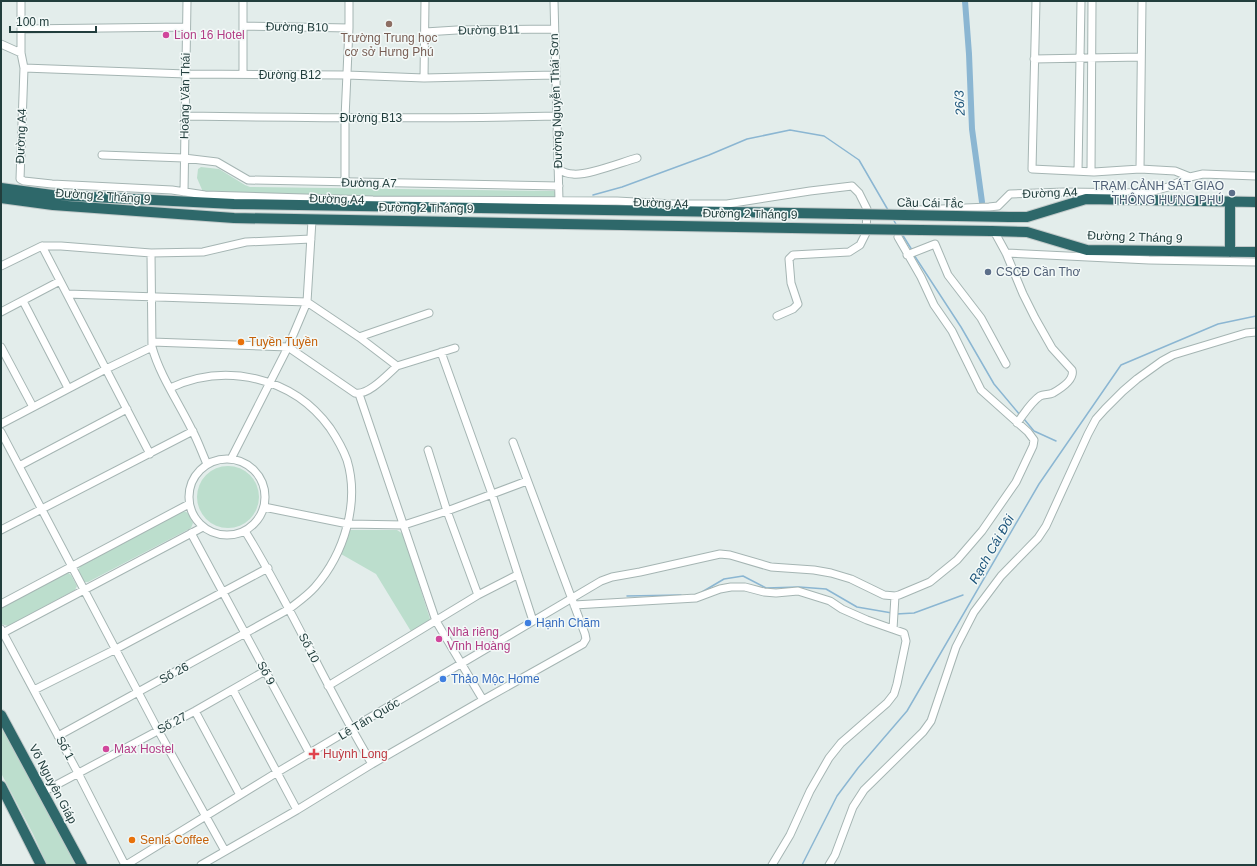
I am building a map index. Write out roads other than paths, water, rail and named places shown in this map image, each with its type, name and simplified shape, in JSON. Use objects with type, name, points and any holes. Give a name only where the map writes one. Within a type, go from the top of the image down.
[{"type":"highway","name":"Đường 2 Tháng 9","points":[[1,188],[52,195],[234,204],[851,214]]},
{"type":"highway","name":"Đường 2 Tháng 9","points":[[1,198],[53,205],[234,218],[1027,232],[1087,250],[1256,252]]},
{"type":"highway","name":"Cầu Cái Tắc","points":[[851,214],[1009,218],[1027,217],[1086,199],[1230,202]]},
{"type":"highway","points":[[1230,252],[1230,202],[1256,202]]},
{"type":"highway","points":[[1,206],[53,205]]},
{"type":"highway","name":"Võ Nguyên Giáp","points":[[1,715],[82,865]]},
{"type":"highway","points":[[1,786],[38,864]]},
{"type":"street","name":"Đường A4","points":[[21,1],[21,53],[24,68],[20,179],[24,181],[52,184],[172,190],[205,196],[373,200],[617,201],[673,204],[727,204],[852,186],[856,189],[867,209],[866,233],[860,245],[849,252],[793,255],[789,258],[791,283],[798,304],[793,309],[777,316]]},
{"type":"street","name":"Hoàng Văn Thái","points":[[184,192],[187,1]]},
{"type":"street","points":[[243,1],[243,74]]},
{"type":"street","points":[[345,182],[345,118],[349,1]]},
{"type":"street","points":[[424,78],[425,1]]},
{"type":"street","name":"Đường Nguyễn Thái Sơn","points":[[554,1],[559,201]]},
{"type":"street","points":[[1036,1],[1032,169],[1091,172],[1140,169],[1175,171],[1190,177]]},
{"type":"street","points":[[1078,171],[1081,1]]},
{"type":"street","points":[[1091,172],[1092,1]]},
{"type":"street","points":[[1140,169],[1142,1]]},
{"type":"street","points":[[21,29],[186,26]]},
{"type":"street","name":"Đường B10","points":[[244,26],[349,28]]},
{"type":"street","name":"Đường B11","points":[[425,32],[457,30],[554,29]]},
{"type":"street","points":[[1,44],[21,53]]},
{"type":"street","points":[[1034,59],[1141,57]]},
{"type":"street","name":"Đường B12","points":[[24,68],[186,74],[347,75],[424,78],[556,75]]},
{"type":"street","name":"Đường B13","points":[[185,116],[345,118],[474,118],[557,116]]},
{"type":"street","name":"Đường A7","points":[[102,155],[184,158],[217,162],[248,180],[559,186]]},
{"type":"street","points":[[558,169],[568,174],[575,175],[595,171],[636,158]]},
{"type":"street","name":"Đường A4","points":[[917,210],[989,208],[998,206],[1010,194],[1064,192],[1146,192],[1168,187],[1190,177],[1203,174],[1256,176]]},
{"type":"street","points":[[231,459],[288,347],[307,302],[312,220]]},
{"type":"street","points":[[992,231],[1006,253],[1023,294],[1052,348],[1072,370],[1070,379],[1052,394],[1040,396],[1019,421]]},
{"type":"street","points":[[893,629],[895,596],[930,582],[957,560],[982,531],[1016,482],[1033,446],[1034,440],[1019,421],[981,390],[952,331],[934,305],[909,254],[898,237]]},
{"type":"street","points":[[1,266],[42,246],[61,246],[151,253],[203,252],[246,242],[311,239]]},
{"type":"street","points":[[909,254],[935,244],[948,275],[981,318],[1006,364]]},
{"type":"street","points":[[42,246],[150,454]]},
{"type":"street","points":[[151,253],[152,344],[154,354],[193,432],[206,464]]},
{"type":"street","points":[[1006,253],[1149,260],[1256,262]]},
{"type":"street","points":[[1,312],[60,281]]},
{"type":"street","points":[[67,294],[307,302],[359,337],[397,366]]},
{"type":"street","points":[[23,301],[68,388]]},
{"type":"street","points":[[359,337],[429,313]]},
{"type":"street","points":[[829,865],[835,855],[853,807],[864,790],[923,732],[931,721],[956,647],[974,612],[1001,576],[1038,538],[1046,526],[1096,419],[1137,379],[1162,360],[1212,343],[1246,333],[1256,332]]},
{"type":"street","points":[[1,424],[152,344],[288,347],[355,393],[359,394],[368,391],[397,366],[455,348]]},
{"type":"street","points":[[1,347],[33,407]]},
{"type":"street","points":[[441,352],[492,494],[533,621]]},
{"type":"street","name":"Số 26","points":[[58,736],[290,609],[308,594],[320,580],[334,558],[348,524],[352,488],[347,460],[335,436],[325,422],[304,401],[270,382],[248,377],[217,375],[199,377],[182,382],[170,388]]},
{"type":"street","points":[[359,394],[436,621],[483,700]]},
{"type":"street","points":[[19,466],[127,409]]},
{"type":"street","points":[[1,432],[158,730],[225,851]]},
{"type":"street","points":[[2,528],[193,432]]},
{"type":"street","points":[[201,865],[297,810],[372,764],[582,644],[586,639],[513,442]]},
{"type":"street","points":[[428,450],[447,511],[478,595]]},
{"type":"street","points":[[218,459],[231,459],[243,462],[253,469],[261,479],[265,490],[264,507],[262,514],[245,532],[223,536],[212,533],[203,527],[194,517],[189,504],[188,492],[191,481],[198,471],[206,464],[218,459]]},
{"type":"street","points":[[264,507],[348,524],[404,525],[447,511],[527,481]]},
{"type":"street","points":[[1,604],[189,504]]},
{"type":"street","points":[[2,632],[203,527]]},
{"type":"street","name":"Số 10","points":[[245,532],[268,568],[351,730],[372,764]]},
{"type":"street","name":"Số 9","points":[[191,533],[310,754]]},
{"type":"street","name":"Lê Tấn Quốc","points":[[125,865],[276,773],[533,621],[572,602],[607,579],[720,554],[730,555],[771,567],[814,570],[831,573],[850,579],[884,595],[895,596]]},
{"type":"street","points":[[34,690],[116,649],[268,568]]},
{"type":"street","points":[[328,686],[478,595],[518,575]]},
{"type":"street","points":[[572,602],[696,598],[720,589],[732,587],[745,587],[764,592],[776,593],[798,591],[830,601],[842,609],[904,633],[906,640],[898,684],[894,694],[887,703],[841,743],[829,758],[810,791],[790,835],[772,865]]},
{"type":"street","name":"Số 1","points":[[2,632],[78,772],[125,865]]},
{"type":"street","name":"Số 27","points":[[43,792],[195,711],[266,671]]},
{"type":"street","points":[[233,690],[297,810]]},
{"type":"street","points":[[195,711],[240,795]]},
{"type":"waterway","name":"26/3","points":[[965,1],[972,129],[982,202]]},
{"type":"waterway","points":[[593,195],[622,187],[709,155],[747,139],[790,130],[824,136],[859,160],[888,210]]},
{"type":"waterway","points":[[893,219],[897,226]]},
{"type":"waterway","points":[[902,234],[912,250]]},
{"type":"waterway","points":[[914,255],[961,327],[994,384],[1020,415]]},
{"type":"waterway","name":"Rạch Cái Đôi","points":[[802,865],[837,796],[858,768],[907,711],[1039,484],[1121,365],[1218,324],[1256,316]]},
{"type":"waterway","points":[[1024,419],[1034,431],[1056,441]]},
{"type":"waterway","points":[[702,592],[724,579],[743,576],[766,588],[799,587],[826,589],[857,607],[892,613]]},
{"type":"waterway","points":[[627,596],[681,595]]},
{"type":"waterway","points":[[896,614],[914,613],[963,595]]},
{"type":"place","name":"Trường Trung học cơ sở Hưng Phú","points":[[389,24]]},
{"type":"place","name":"Lion 16 Hotel","points":[[166,35]]},
{"type":"place","name":"TRẠM CẢNH SÁT GIAO THÔNG HƯNG PHÚ","points":[[1232,193]]},
{"type":"place","name":"CSCĐ Cần Thơ","points":[[988,272]]},
{"type":"place","name":"Tuyền Tuyền","points":[[241,342]]},
{"type":"place","name":"Hạnh Chăm","points":[[528,623]]},
{"type":"place","name":"Nhà riêng Vĩnh Hoàng","points":[[439,639]]},
{"type":"place","name":"Thảo Mộc Home","points":[[443,679]]},
{"type":"place","name":"Max Hostel","points":[[106,749]]},
{"type":"place","name":"Huỳnh Long","points":[[314,754]]},
{"type":"place","name":"Senla Coffee","points":[[132,840]]}]
